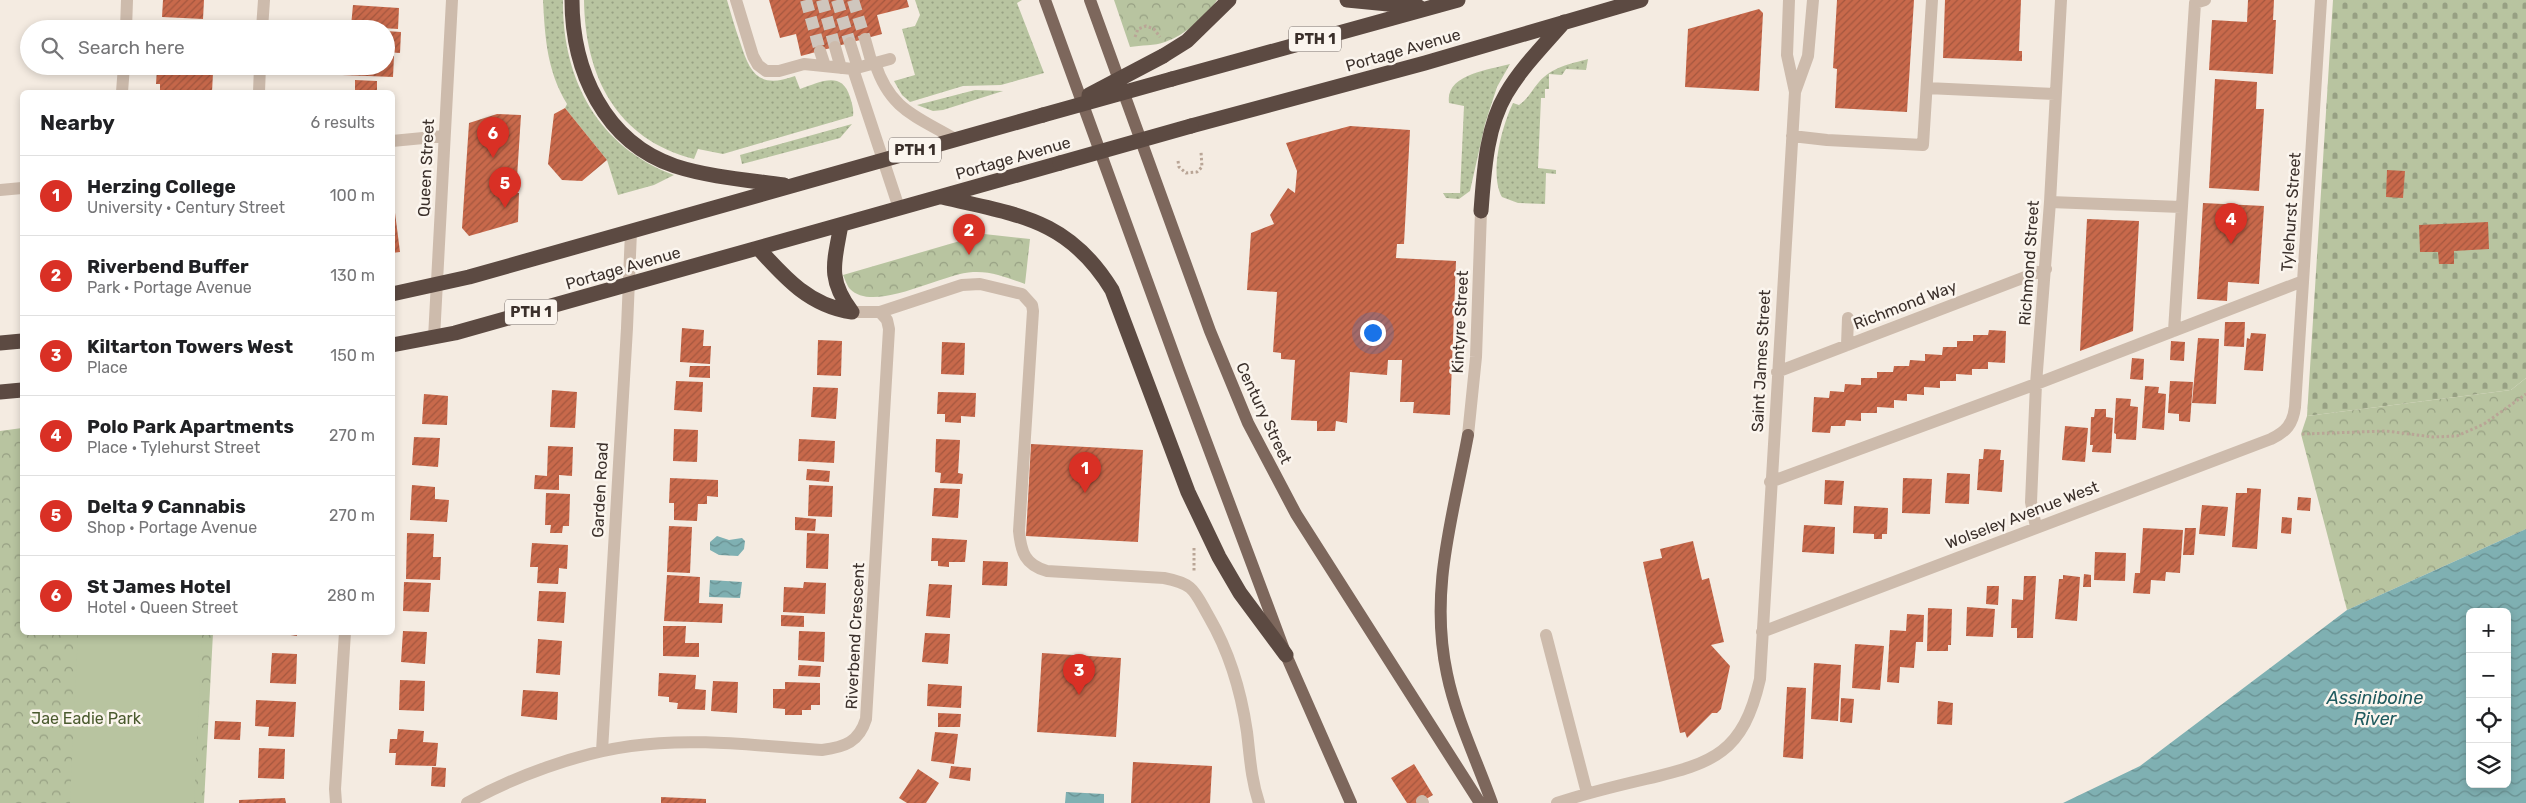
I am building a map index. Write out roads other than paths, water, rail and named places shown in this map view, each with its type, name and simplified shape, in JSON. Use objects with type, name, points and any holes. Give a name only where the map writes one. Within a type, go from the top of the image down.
[{"type":"highway","points":[[572,0],[574,33],[586,80],[597,102],[623,135],[657,158],[674,166],[696,172],[788,186]]},
{"type":"highway","points":[[1065,108],[1163,56],[1187,41],[1229,0]]},
{"type":"highway","points":[[1347,0],[1430,8]]},
{"type":"highway","name":"Portage Avenue","points":[[395,293],[436,286],[882,159],[1458,0]]},
{"type":"highway","name":"Portage Avenue","points":[[395,344],[434,338],[628,285],[1191,126],[1425,63],[1641,0]]},
{"type":"highway","points":[[1481,211],[1490,140],[1501,103],[1520,73],[1565,22]]},
{"type":"highway","points":[[940,196],[1031,219],[1052,228],[1087,255],[1101,272],[1112,290],[1188,492],[1219,557],[1240,593],[1286,655]]},
{"type":"highway","points":[[841,225],[833,272],[839,295],[852,312]]},
{"type":"highway","points":[[758,248],[798,290],[822,304],[852,312]]},
{"type":"highway","points":[[0,343],[20,341]]},
{"type":"highway","points":[[0,392],[20,390]]},
{"type":"main road","points":[[1044,0],[1286,655],[1351,803]]},
{"type":"main road","name":"Century Street","points":[[1090,0],[1210,331],[1248,423],[1296,514],[1480,803]]},
{"type":"main road","points":[[1468,435],[1446,537],[1440,594],[1447,675],[1492,803]]},
{"type":"street","points":[[126,20],[127,0]]},
{"type":"street","points":[[263,20],[264,0]]},
{"type":"street","name":"Queen Street","points":[[434,338],[452,0]]},
{"type":"street","points":[[736,0],[753,56],[761,69],[772,72],[804,64],[851,68],[890,59]]},
{"type":"street","name":"Saint James Street","points":[[1557,803],[1587,793],[1701,764],[1726,748],[1739,733],[1755,701],[1760,680],[1770,482],[1792,136],[1794,92],[1786,55],[1789,0]]},
{"type":"street","name":"Saint James Street","points":[[1794,92],[1808,56],[1813,0]]},
{"type":"street","points":[[1792,136],[1827,140],[1923,145],[1932,0]]},
{"type":"street","name":"Richmond Street","points":[[2036,527],[2031,502],[2036,384],[2046,269],[2061,0]]},
{"type":"street","points":[[2174,331],[2195,3],[2205,0]]},
{"type":"street","name":"Tylehurst Street","points":[[2288,428],[2295,407],[2321,0]]},
{"type":"street","points":[[865,39],[882,84],[899,106],[955,139]]},
{"type":"street","points":[[850,43],[851,68],[898,208]]},
{"type":"street","points":[[835,47],[851,68]]},
{"type":"street","points":[[820,50],[825,66]]},
{"type":"street","points":[[122,90],[123,75]]},
{"type":"street","points":[[258,90],[259,75]]},
{"type":"street","points":[[1927,88],[2056,94]]},
{"type":"street","points":[[395,142],[444,136]]},
{"type":"street","points":[[0,190],[20,188]]},
{"type":"street","points":[[2050,202],[2181,206]]},
{"type":"street","name":"Kintyre Street","points":[[1468,435],[1476,357],[1481,211]]},
{"type":"street","name":"Garden Road","points":[[602,751],[630,231]]},
{"type":"street","name":"Richmond Way","points":[[1777,372],[2046,269]]},
{"type":"street","points":[[1770,482],[2036,384],[2303,281]]},
{"type":"street","points":[[852,312],[880,312],[962,285],[980,284],[1022,294],[1032,306],[1019,531],[1020,544],[1034,568],[1047,571],[1164,578],[1182,582],[1194,589],[1224,642],[1231,660],[1246,732],[1250,775],[1259,803]]},
{"type":"street","name":"Riverbend Crescent","points":[[467,803],[521,777],[602,751],[632,745],[696,743],[822,750],[837,748],[851,742],[863,731],[866,719],[889,329],[887,320],[880,312]]},
{"type":"street","points":[[1846,345],[1848,318]]},
{"type":"street","name":"Wolseley Avenue West","points":[[1762,632],[2036,527],[2271,440],[2288,428]]},
{"type":"street","points":[[336,803],[335,789],[345,635]]},
{"type":"street","points":[[1546,635],[1587,793]]},
{"type":"water","name":"Assiniboine River","points":[[2526,529],[2526,803],[2063,803],[2140,766],[2347,610]]},
{"type":"water","points":[[717,536],[729,540],[742,538],[745,541],[744,549],[738,556],[719,555],[710,550],[710,542]]},
{"type":"water","points":[[710,580],[742,582],[740,598],[709,597]]},
{"type":"water","points":[[1066,792],[1104,794],[1104,803],[1065,803]]},
{"type":"tunnel","points":[[806,0],[820,51]]},
{"type":"tunnel","points":[[822,0],[835,47]]},
{"type":"tunnel","points":[[837,0],[850,43]]},
{"type":"tunnel","points":[[853,0],[865,39]]},
{"type":"place","name":"St James Hotel","points":[[493,158]]},
{"type":"place","name":"Delta 9 Cannabis","points":[[505,208]]},
{"type":"place","name":"Polo Park Apartments","points":[[2231,244]]},
{"type":"place","name":"Riverbend Buffer","points":[[969,255]]},
{"type":"place","name":"Herzing College","points":[[1085,493]]},
{"type":"place","name":"Kiltarton Towers West","points":[[1079,695]]},
{"type":"park label","name":"Jae Eadie Park","points":[[86,718]]}]
